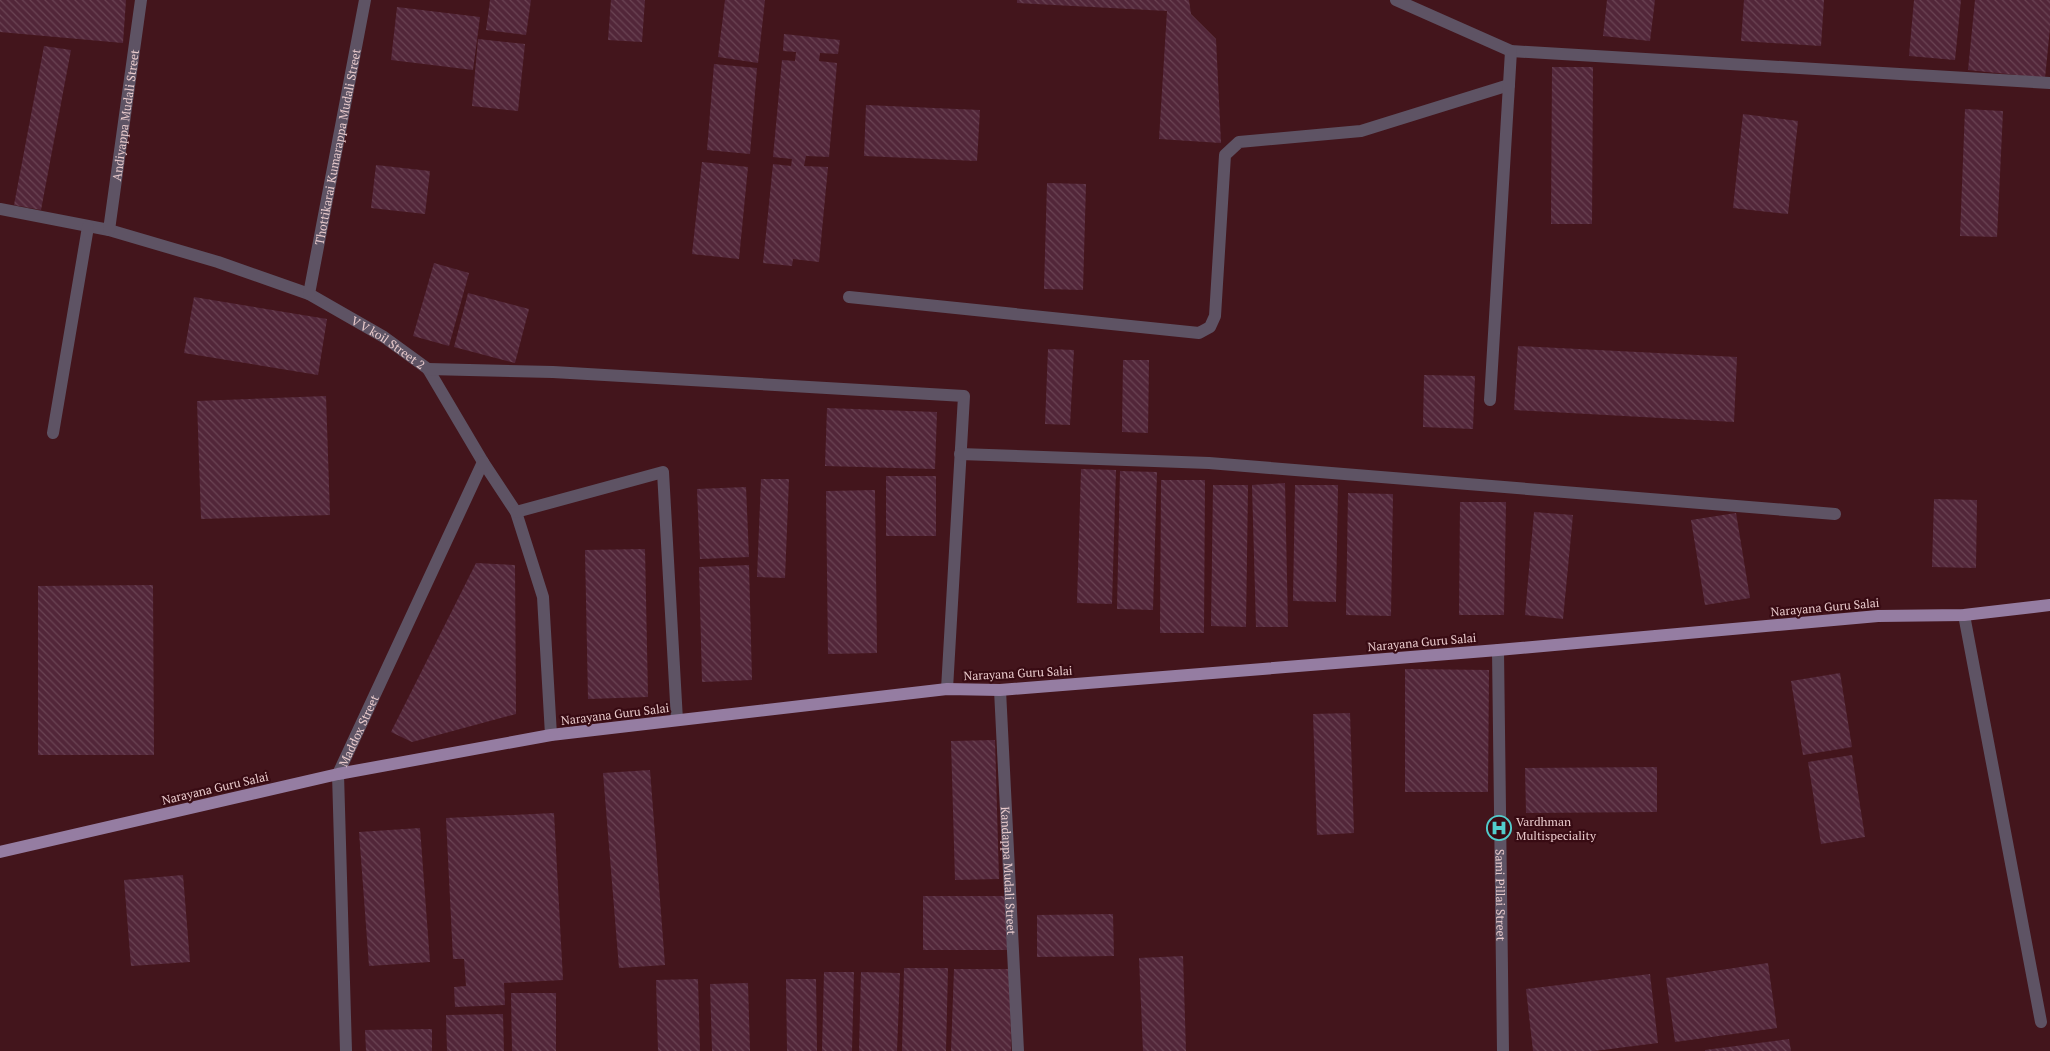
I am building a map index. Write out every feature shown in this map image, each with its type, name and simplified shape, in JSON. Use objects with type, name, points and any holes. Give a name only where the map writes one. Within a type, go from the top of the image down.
[{"type":"main road","name":"Narayana Guru Salai","points":[[0,852],[338,774],[551,735],[947,689],[1000,690],[1498,650],[1878,616],[1964,614],[2050,605]]},
{"type":"street","name":"Andiyappa Mudali Street","points":[[109,230],[141,0]]},
{"type":"street","name":"Thottikarai Kumarappa Mudali Street","points":[[309,294],[365,0]]},
{"type":"street","points":[[1396,0],[1511,52],[2050,83]]},
{"type":"street","points":[[1490,400],[1511,52]]},
{"type":"street","points":[[849,297],[1199,333],[1210,327],[1215,316],[1225,155],[1239,142],[1361,131],[1509,85]]},
{"type":"street","name":"V V koil Street 2","points":[[0,209],[109,230],[218,262],[309,294],[384,337],[428,369],[482,462],[516,512],[542,598],[551,735]]},
{"type":"street","points":[[53,433],[88,227]]},
{"type":"street","points":[[428,369],[554,372],[964,396],[947,689]]},
{"type":"street","points":[[960,454],[1209,463],[1835,514]]},
{"type":"street","name":"Maddox Street","points":[[346,1051],[338,774],[482,462]]},
{"type":"street","points":[[516,512],[663,472],[677,720]]},
{"type":"street","points":[[1964,614],[2041,1022]]},
{"type":"street","name":"Sami Pillai Street","points":[[1498,650],[1503,1051]]},
{"type":"street","name":"Kandappa Mudali Street","points":[[1000,690],[1018,1051]]},
{"type":"building","points":[[0,0],[126,0],[123,43],[0,32]]},
{"type":"building","points":[[490,0],[531,0],[526,35],[486,30]]},
{"type":"building","points":[[611,0],[645,0],[642,42],[608,40]]},
{"type":"building","points":[[725,0],[765,0],[758,63],[718,57]]},
{"type":"building","points":[[1017,0],[1189,0],[1191,14],[1216,39],[1221,143],[1159,139],[1167,11],[1017,3]]},
{"type":"building","points":[[1607,0],[1655,0],[1650,41],[1603,36]]},
{"type":"building","points":[[1744,0],[1824,0],[1821,46],[1741,41]]},
{"type":"building","points":[[1914,0],[1961,0],[1955,60],[1909,56]]},
{"type":"building","points":[[1975,0],[2050,0],[2050,28],[2045,78],[1968,70]]},
{"type":"building","points":[[397,7],[480,17],[473,70],[391,60]]},
{"type":"building","points":[[784,34],[840,40],[838,54],[820,53],[819,61],[837,63],[829,157],[806,156],[804,166],[828,167],[819,262],[793,259],[792,266],[763,263],[773,164],[791,166],[792,159],[773,157],[782,60],[795,61],[796,52],[783,51]]},
{"type":"building","points":[[478,39],[525,44],[518,111],[472,106]]},
{"type":"building","points":[[44,46],[71,50],[41,210],[14,205]]},
{"type":"building","points":[[714,64],[757,68],[750,154],[707,150]]},
{"type":"building","points":[[1552,67],[1593,67],[1592,224],[1551,224]]},
{"type":"building","points":[[866,105],[980,110],[977,161],[864,156]]},
{"type":"building","points":[[1965,109],[2003,111],[1997,237],[1960,236]]},
{"type":"building","points":[[1743,114],[1798,121],[1788,214],[1733,208]]},
{"type":"building","points":[[702,162],[748,167],[739,259],[692,254]]},
{"type":"building","points":[[376,165],[430,171],[425,214],[371,208]]},
{"type":"building","points":[[1047,183],[1086,184],[1083,290],[1044,289]]},
{"type":"building","points":[[434,263],[469,273],[449,346],[413,336]]},
{"type":"building","points":[[468,293],[529,309],[515,363],[454,347]]},
{"type":"building","points":[[194,297],[327,319],[318,375],[184,353]]},
{"type":"building","points":[[1518,346],[1737,357],[1734,422],[1514,410]]},
{"type":"building","points":[[1048,349],[1074,350],[1070,425],[1045,424]]},
{"type":"building","points":[[1123,360],[1149,360],[1148,433],[1122,432]]},
{"type":"building","points":[[1424,375],[1475,376],[1473,429],[1423,427]]},
{"type":"building","points":[[326,396],[330,515],[201,519],[197,401]]},
{"type":"building","points":[[827,408],[937,412],[935,469],[825,466]]},
{"type":"building","points":[[1081,469],[1116,470],[1112,604],[1077,603]]},
{"type":"building","points":[[1120,471],[1157,472],[1153,610],[1117,609]]},
{"type":"building","points":[[886,476],[936,476],[936,536],[886,536]]},
{"type":"building","points":[[761,479],[789,479],[785,578],[757,577]]},
{"type":"building","points":[[1161,480],[1205,480],[1204,633],[1160,633]]},
{"type":"building","points":[[1285,483],[1288,627],[1256,627],[1252,485]]},
{"type":"building","points":[[1213,485],[1248,485],[1246,627],[1211,626]]},
{"type":"building","points":[[1295,485],[1338,485],[1336,602],[1293,601]]},
{"type":"building","points":[[746,487],[749,557],[700,559],[697,489]]},
{"type":"building","points":[[875,490],[877,653],[828,654],[826,491]]},
{"type":"building","points":[[1348,493],[1393,494],[1391,616],[1346,615]]},
{"type":"building","points":[[1934,499],[1977,500],[1976,568],[1932,567]]},
{"type":"building","points":[[1460,502],[1506,502],[1504,615],[1459,615]]},
{"type":"building","points":[[1534,512],[1573,515],[1563,619],[1525,615]]},
{"type":"building","points":[[1736,513],[1750,598],[1705,605],[1691,520]]},
{"type":"building","points":[[645,549],[648,697],[588,699],[585,550]]},
{"type":"building","points":[[476,563],[515,565],[516,714],[412,742],[391,732]]},
{"type":"building","points":[[749,565],[752,680],[702,682],[699,567]]},
{"type":"building","points":[[153,585],[154,755],[38,755],[38,586]]},
{"type":"building","points":[[1405,669],[1489,670],[1488,792],[1405,792]]},
{"type":"building","points":[[1840,673],[1852,747],[1803,755],[1791,681]]},
{"type":"building","points":[[1350,713],[1354,833],[1317,835],[1313,714]]},
{"type":"building","points":[[995,740],[999,879],[955,880],[951,741]]},
{"type":"building","points":[[1852,755],[1865,837],[1821,844],[1808,762]]},
{"type":"building","points":[[1657,767],[1657,812],[1526,813],[1525,768]]},
{"type":"building","points":[[650,770],[665,965],[619,968],[603,773]]},
{"type":"building","points":[[554,813],[563,980],[504,983],[505,1005],[455,1007],[454,987],[466,986],[464,959],[453,959],[446,818]]},
{"type":"building","points":[[420,828],[430,962],[369,966],[359,832]]},
{"type":"building","points":[[183,875],[190,962],[131,966],[124,880]]},
{"type":"building","points":[[923,896],[1007,896],[1007,950],[923,950]]},
{"type":"building","points":[[1113,914],[1114,956],[1037,957],[1037,915]]},
{"type":"building","points":[[1183,956],[1186,1051],[1143,1051],[1139,958]]},
{"type":"building","points":[[1768,963],[1777,1028],[1675,1042],[1666,978]]},
{"type":"building","points":[[904,968],[948,968],[946,1051],[902,1051]]},
{"type":"building","points":[[954,969],[1010,969],[1011,1051],[951,1051]]},
{"type":"building","points":[[824,972],[854,972],[852,1051],[822,1051]]},
{"type":"building","points":[[861,972],[900,973],[897,1051],[859,1051]]},
{"type":"building","points":[[1650,974],[1658,1043],[1594,1051],[1533,1051],[1526,989]]},
{"type":"building","points":[[698,979],[700,1051],[658,1051],[656,980]]},
{"type":"building","points":[[786,979],[816,979],[817,1051],[787,1051]]},
{"type":"building","points":[[748,983],[750,1051],[712,1051],[710,984]]},
{"type":"building","points":[[511,993],[556,993],[556,1051],[512,1051]]},
{"type":"building","points":[[503,1014],[504,1051],[447,1051],[446,1015]]},
{"type":"building","points":[[432,1029],[432,1051],[366,1051],[365,1030]]},
{"type":"building","points":[[1789,1039],[1791,1051],[1705,1051],[1705,1050]]},
{"type":"place","name":"Vardhman Multispeciality","points":[[1499,828]]}]
